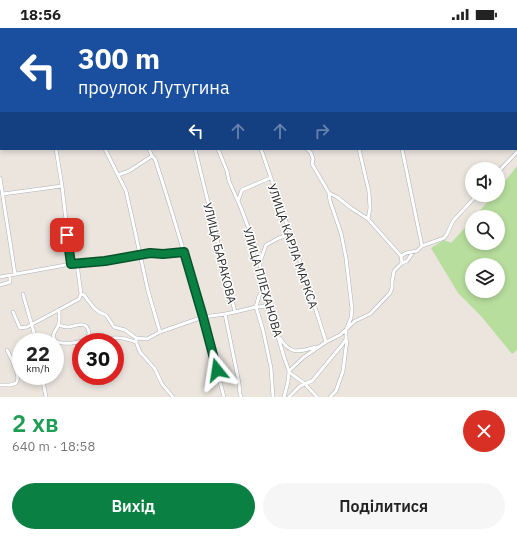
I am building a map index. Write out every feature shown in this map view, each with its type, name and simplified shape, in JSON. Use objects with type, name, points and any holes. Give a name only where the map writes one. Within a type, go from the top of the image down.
[{"type":"street","points":[[56,150],[71,264]]},
{"type":"street","points":[[106,150],[126,191],[148,291],[160,332]]},
{"type":"street","points":[[149,150],[155,159],[171,208],[203,317],[224,397]]},
{"type":"street","name":"УЛИЦА БАРАКОВА","points":[[195,150],[235,312],[225,314],[241,397]]},
{"type":"street","name":"УЛИЦА ПЛЕХАНОВА","points":[[218,150],[256,248],[259,264],[268,293],[269,306],[289,371]]},
{"type":"street","name":"УЛИЦА КАРЛА МАРКСА","points":[[261,150],[326,342]]},
{"type":"street","points":[[308,150],[313,159],[312,164],[329,193],[330,201],[341,233],[346,258],[352,309],[351,318],[346,330],[347,342],[343,371],[336,391],[330,397]]},
{"type":"street","points":[[359,150],[369,192],[370,208],[368,219]]},
{"type":"street","points":[[402,150],[422,246]]},
{"type":"street","points":[[505,165],[517,152]]},
{"type":"street","points":[[118,175],[128,171],[152,156]]},
{"type":"street","points":[[0,178],[15,274]]},
{"type":"street","points":[[238,201],[242,190],[270,178]]},
{"type":"street","points":[[3,194],[62,186]]},
{"type":"street","points":[[329,193],[368,219],[401,256],[402,263]]},
{"type":"street","points":[[401,256],[406,253],[417,251],[422,246],[444,238],[453,221],[471,202]]},
{"type":"street","points":[[259,264],[266,245],[290,234]]},
{"type":"street","points":[[284,397],[289,371],[304,357],[326,342],[340,335],[355,321],[370,314],[390,293],[394,271],[402,263],[407,261],[414,251]]},
{"type":"street","points":[[0,277],[71,264],[105,261],[140,254],[184,252]]},
{"type":"street","points":[[12,312],[20,328],[27,327],[79,299],[81,294],[77,264]]},
{"type":"street","points":[[0,285],[10,282],[10,275]]},
{"type":"street","points":[[265,286],[259,296],[256,307],[263,330],[271,368],[273,397]]},
{"type":"street","points":[[23,294],[34,333]]},
{"type":"street","points":[[81,294],[84,295],[98,312],[106,315],[114,327],[125,330],[136,338],[147,339],[160,332],[203,317],[225,314]]},
{"type":"street","points":[[235,312],[256,307],[269,306]]},
{"type":"street","points":[[58,325],[66,327],[86,326],[89,334],[87,338],[82,341],[62,344],[57,342],[53,335],[58,325],[59,310]]},
{"type":"street","points":[[278,335],[287,347],[292,350],[303,351],[320,346]]},
{"type":"street","points":[[124,338],[136,342]]},
{"type":"street","points":[[136,338],[140,352],[155,369],[162,384],[173,397]]},
{"type":"street","points":[[289,397],[294,390],[312,381],[346,339]]},
{"type":"street","points":[[0,385],[12,385],[17,381],[14,365],[7,350]]},
{"type":"street","points":[[289,371],[305,384],[317,397]]},
{"type":"street","points":[[44,385],[46,397]]},
{"type":"green space","points":[[517,166],[517,350],[512,354],[481,316],[458,293],[431,248],[444,240],[451,243],[465,228],[465,250],[505,250],[505,210],[480,210],[488,202],[505,202],[505,181]]},
{"type":"route","points":[[67,235],[71,264],[105,261],[150,253],[163,254],[184,252],[217,370]]}]
